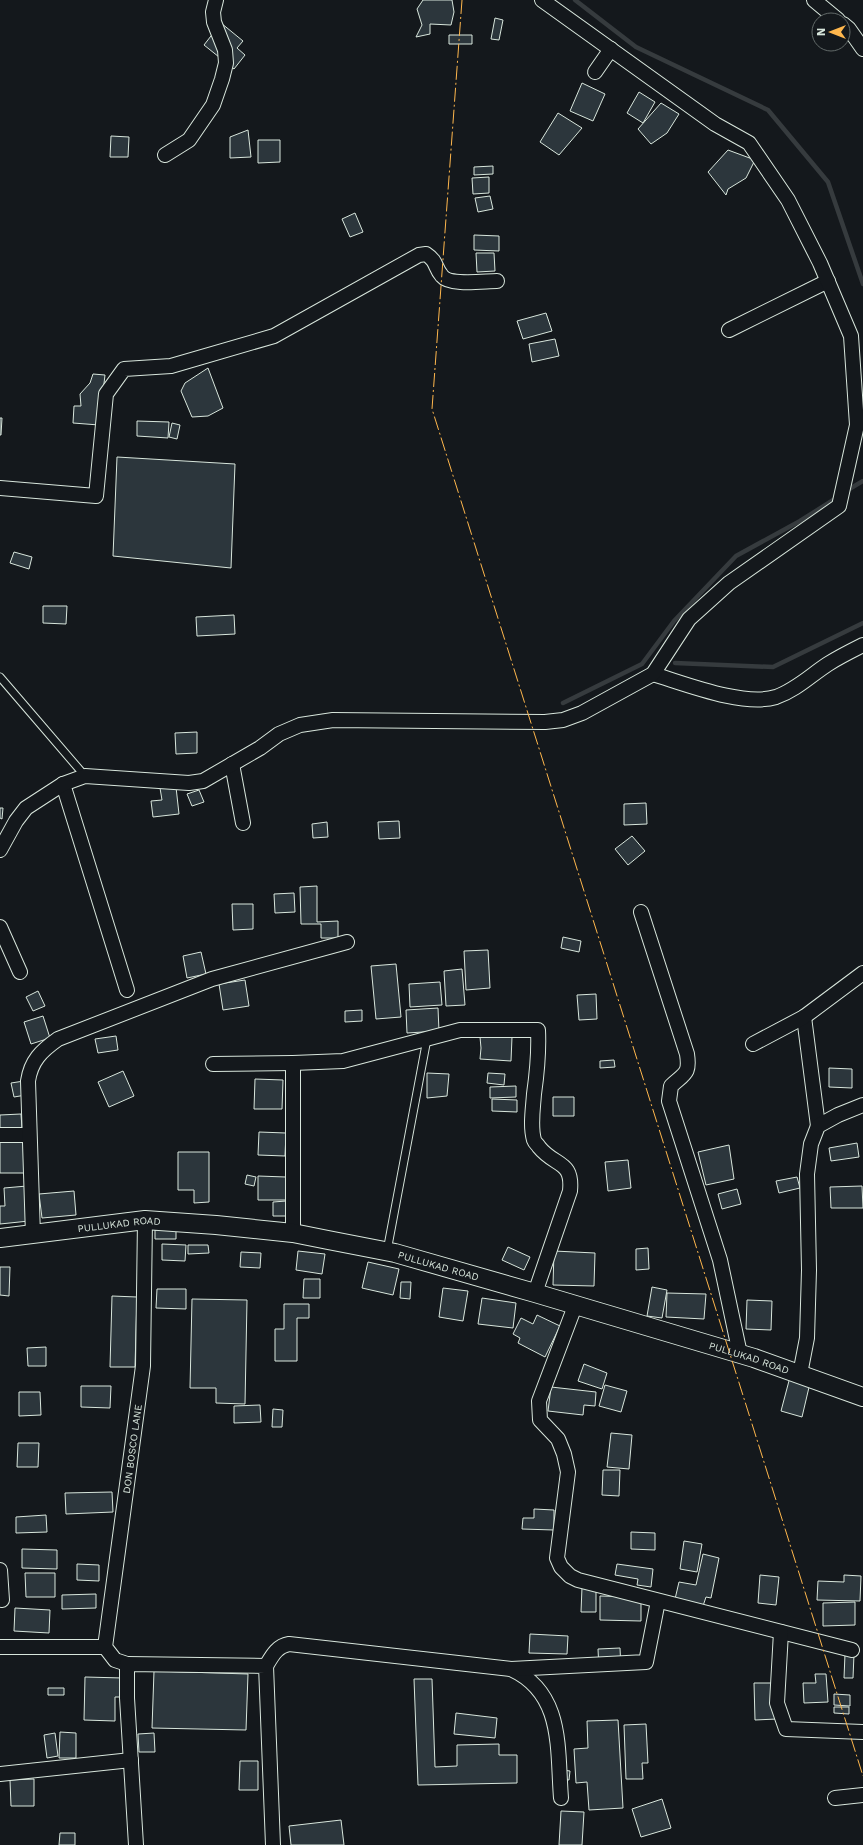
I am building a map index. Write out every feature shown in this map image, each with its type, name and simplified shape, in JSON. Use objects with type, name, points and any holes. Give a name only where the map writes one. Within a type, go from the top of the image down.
[{"type":"street","points":[[165,155],[189,140],[213,105],[222,79],[226,63],[225,50],[214,22],[213,12],[216,0]]},
{"type":"street","points":[[0,850],[16,821],[26,808],[62,784],[85,776],[189,783],[203,781],[260,748],[280,734],[300,725],[333,720],[545,722],[563,720],[582,713],[653,674],[689,619],[729,583],[839,506],[857,425],[851,336],[828,281],[788,200],[749,143],[715,124],[542,0]]},
{"type":"street","points":[[814,0],[828,12]]},
{"type":"street","points":[[851,32],[863,48]]},
{"type":"street","points":[[595,72],[611,49]]},
{"type":"street","points":[[0,488],[96,496],[106,394],[124,369],[171,366],[274,336],[419,255],[426,254],[434,259],[442,277],[450,282],[497,281]]},
{"type":"street","points":[[729,330],[828,281]]},
{"type":"street","points":[[653,674],[729,696],[755,699],[776,697],[804,683],[827,664],[863,645]]},
{"type":"street","points":[[232,764],[243,823]]},
{"type":"street","points":[[62,784],[127,990]]},
{"type":"street","points":[[641,912],[687,1054],[689,1066],[686,1073],[671,1086],[670,1101],[720,1260],[740,1354]]},
{"type":"street","points":[[0,927],[20,972]]},
{"type":"street","points":[[33,1235],[28,1081],[30,1068],[43,1052],[58,1039],[212,979],[347,942]]},
{"type":"street","points":[[753,1044],[804,1017],[863,973]]},
{"type":"street","points":[[800,1374],[807,1338],[809,1270],[807,1174],[812,1144],[818,1126],[804,1017]]},
{"type":"street","points":[[213,1064],[343,1061],[460,1030],[538,1030],[539,1048],[532,1120],[534,1141],[545,1154],[562,1164],[569,1172],[571,1182],[570,1191],[535,1294]]},
{"type":"street","points":[[293,1063],[293,1233]]},
{"type":"street","points":[[818,1126],[838,1115],[863,1105]]},
{"type":"street","points":[[0,1136],[29,1134]]},
{"type":"street","name":"PULLUKAD ROAD","points":[[0,1238],[145,1220],[216,1225],[293,1233],[387,1252],[535,1294],[740,1354],[863,1397]]},
{"type":"street","name":"DON BOSCO LANE","points":[[105,1647],[143,1366],[145,1220]]},
{"type":"street","points":[[575,1306],[539,1401],[540,1420],[558,1439],[564,1454],[568,1472],[557,1558],[561,1567],[570,1576],[578,1580],[852,1650]]},
{"type":"street","points":[[0,1570],[2,1600]]},
{"type":"street","points":[[273,1845],[266,1666],[276,1650],[283,1645],[289,1644],[511,1668],[646,1662],[658,1601]]},
{"type":"street","points":[[781,1632],[777,1703],[786,1729],[863,1732]]},
{"type":"street","points":[[0,1648],[105,1647],[115,1660],[127,1664],[266,1666]]},
{"type":"street","points":[[127,1664],[127,1698],[136,1845]]},
{"type":"street","points":[[511,1668],[523,1674],[532,1683],[547,1701],[553,1713],[556,1727],[561,1798]]},
{"type":"street","points":[[0,1774],[131,1760]]},
{"type":"street","points":[[835,1798],[863,1795]]},
{"type":"lane","points":[[0,678],[85,776]]},
{"type":"lane","points":[[387,1252],[427,1039]]},
{"type":"building","points":[[423,0],[452,0],[454,12],[451,25],[430,24],[430,34],[416,37],[422,25],[417,9]]},
{"type":"building","points":[[495,18],[503,20],[499,40],[491,39]]},
{"type":"building","points":[[221,23],[243,41],[237,48],[245,55],[234,69],[204,45]]},
{"type":"building","points":[[449,35],[472,35],[472,44],[449,44]]},
{"type":"building","points":[[582,83],[605,94],[593,121],[570,111]]},
{"type":"building","points":[[639,92],[655,102],[643,123],[627,113]]},
{"type":"building","points":[[661,103],[679,114],[667,133],[651,144],[638,129]]},
{"type":"building","points":[[558,113],[582,128],[559,155],[540,142]]},
{"type":"building","points":[[248,130],[251,157],[230,158],[230,137]]},
{"type":"building","points":[[111,136],[129,137],[128,157],[110,157]]},
{"type":"building","points":[[258,140],[280,140],[280,162],[258,163]]},
{"type":"building","points":[[728,150],[755,160],[746,178],[728,189],[726,195],[708,172]]},
{"type":"building","points":[[493,166],[493,174],[474,175],[474,167]]},
{"type":"building","points":[[489,177],[489,193],[473,194],[472,178]]},
{"type":"building","points":[[490,196],[493,209],[478,212],[475,198]]},
{"type":"building","points":[[355,213],[363,232],[350,237],[342,219]]},
{"type":"building","points":[[474,235],[499,236],[499,251],[474,250]]},
{"type":"building","points":[[476,253],[494,253],[495,271],[477,272]]},
{"type":"building","points":[[546,313],[552,331],[523,339],[517,321]]},
{"type":"building","points":[[555,339],[559,356],[532,362],[529,344]]},
{"type":"building","points":[[208,368],[223,408],[208,416],[192,417],[181,391],[185,383]]},
{"type":"building","points":[[93,374],[105,375],[99,425],[73,423],[74,406],[81,406],[80,394],[90,383]]},
{"type":"building","points":[[0,418],[2,418],[1,435],[0,435]]},
{"type":"building","points":[[137,421],[169,422],[168,438],[137,436]]},
{"type":"building","points":[[172,423],[180,425],[177,439],[169,437]]},
{"type":"building","points":[[117,457],[235,464],[231,568],[113,556]]},
{"type":"building","points":[[14,552],[32,557],[29,569],[10,563]]},
{"type":"building","points":[[43,606],[67,606],[66,624],[43,623]]},
{"type":"building","points":[[234,615],[235,634],[197,636],[196,617]]},
{"type":"building","points":[[197,732],[197,753],[176,754],[175,733]]},
{"type":"building","points":[[176,787],[179,814],[153,817],[151,801],[162,800],[160,788]]},
{"type":"building","points":[[199,790],[204,802],[192,806],[187,794]]},
{"type":"building","points":[[646,803],[647,824],[624,825],[624,804]]},
{"type":"building","points":[[0,808],[3,808],[2,819],[0,818]]},
{"type":"building","points":[[399,821],[400,838],[379,839],[378,822]]},
{"type":"building","points":[[327,822],[328,837],[313,838],[312,824]]},
{"type":"building","points":[[632,836],[645,851],[628,865],[615,849]]},
{"type":"building","points":[[317,886],[317,922],[338,921],[338,938],[321,938],[321,924],[301,924],[300,887]]},
{"type":"building","points":[[294,893],[295,912],[275,913],[274,894]]},
{"type":"building","points":[[232,904],[253,904],[253,929],[233,930]]},
{"type":"building","points":[[563,937],[581,941],[579,952],[561,948]]},
{"type":"building","points":[[488,950],[490,988],[466,990],[464,951]]},
{"type":"building","points":[[201,952],[206,974],[187,978],[183,956]]},
{"type":"building","points":[[396,964],[401,1017],[376,1019],[371,966]]},
{"type":"building","points":[[462,969],[465,1005],[446,1006],[444,971]]},
{"type":"building","points":[[245,980],[249,1006],[223,1010],[219,984]]},
{"type":"building","points":[[440,982],[442,1005],[410,1007],[409,984]]},
{"type":"building","points":[[38,991],[45,1006],[33,1011],[26,997]]},
{"type":"building","points":[[596,994],[597,1019],[579,1020],[577,995]]},
{"type":"building","points":[[438,1008],[439,1031],[407,1033],[406,1010]]},
{"type":"building","points":[[362,1010],[362,1021],[345,1022],[345,1011]]},
{"type":"building","points":[[43,1016],[50,1038],[31,1044],[24,1022]]},
{"type":"building","points":[[116,1036],[118,1050],[98,1053],[95,1039]]},
{"type":"building","points":[[480,1037],[512,1037],[511,1061],[480,1059]]},
{"type":"building","points":[[614,1060],[615,1067],[600,1068],[600,1061]]},
{"type":"building","points":[[829,1068],[852,1069],[852,1088],[829,1087]]},
{"type":"building","points":[[123,1071],[134,1096],[109,1107],[98,1082]]},
{"type":"building","points":[[427,1073],[449,1074],[447,1096],[427,1098]]},
{"type":"building","points":[[488,1073],[505,1074],[504,1085],[487,1083]]},
{"type":"building","points":[[255,1079],[283,1080],[282,1109],[254,1109]]},
{"type":"building","points":[[24,1081],[26,1095],[14,1097],[11,1083]]},
{"type":"building","points":[[516,1086],[516,1097],[490,1098],[490,1087]]},
{"type":"building","points":[[553,1097],[574,1097],[574,1116],[553,1116]]},
{"type":"building","points":[[492,1099],[517,1100],[517,1112],[492,1111]]},
{"type":"building","points":[[21,1114],[22,1128],[0,1129],[0,1115]]},
{"type":"building","points":[[259,1132],[286,1133],[285,1156],[258,1155]]},
{"type":"building","points":[[24,1139],[25,1173],[0,1173],[0,1140]]},
{"type":"building","points":[[857,1143],[859,1157],[831,1161],[829,1148]]},
{"type":"building","points":[[729,1145],[734,1179],[706,1185],[698,1152]]},
{"type":"building","points":[[178,1152],[209,1152],[209,1202],[194,1203],[194,1190],[178,1190]]},
{"type":"building","points":[[628,1160],[631,1188],[608,1191],[605,1162]]},
{"type":"building","points":[[247,1175],[256,1177],[254,1186],[245,1184]]},
{"type":"building","points":[[258,1176],[286,1177],[286,1200],[258,1200]]},
{"type":"building","points":[[797,1177],[800,1188],[779,1193],[776,1181]]},
{"type":"building","points":[[27,1186],[29,1221],[0,1224],[0,1206],[5,1206],[4,1188]]},
{"type":"building","points":[[862,1186],[863,1208],[831,1208],[830,1187]]},
{"type":"building","points":[[737,1189],[741,1204],[722,1209],[718,1194]]},
{"type":"building","points":[[74,1191],[76,1215],[42,1218],[39,1194]]},
{"type":"building","points":[[286,1201],[286,1216],[273,1216],[273,1202]]},
{"type":"building","points":[[176,1229],[176,1239],[155,1239],[155,1230]]},
{"type":"building","points":[[162,1244],[186,1245],[185,1261],[162,1260]]},
{"type":"building","points":[[188,1245],[208,1245],[209,1253],[188,1254]]},
{"type":"building","points":[[508,1247],[530,1257],[524,1270],[502,1260]]},
{"type":"building","points":[[648,1248],[649,1269],[636,1270],[636,1249]]},
{"type":"building","points":[[298,1251],[325,1254],[322,1274],[296,1270]]},
{"type":"building","points":[[554,1251],[595,1253],[594,1286],[553,1285]]},
{"type":"building","points":[[241,1252],[261,1253],[260,1268],[240,1267]]},
{"type":"building","points":[[368,1262],[399,1269],[393,1295],[362,1288]]},
{"type":"building","points":[[0,1267],[10,1267],[9,1296],[0,1295]]},
{"type":"building","points":[[304,1279],[320,1279],[320,1298],[303,1298]]},
{"type":"building","points":[[401,1282],[411,1282],[410,1299],[400,1298]]},
{"type":"building","points":[[652,1287],[667,1290],[662,1318],[647,1316]]},
{"type":"building","points":[[443,1288],[468,1291],[463,1321],[439,1317]]},
{"type":"building","points":[[157,1289],[186,1289],[186,1309],[156,1308]]},
{"type":"building","points":[[667,1293],[706,1294],[704,1319],[666,1317]]},
{"type":"building","points":[[112,1296],[137,1297],[135,1367],[110,1367]]},
{"type":"building","points":[[482,1298],[516,1303],[513,1328],[478,1324]]},
{"type":"building","points":[[192,1299],[247,1300],[245,1404],[216,1403],[216,1388],[190,1388]]},
{"type":"building","points":[[747,1300],[772,1301],[771,1330],[746,1329]]},
{"type":"building","points":[[284,1304],[309,1304],[309,1318],[297,1318],[297,1361],[275,1361],[275,1329],[284,1329]]},
{"type":"building","points":[[537,1315],[560,1326],[545,1357],[518,1343],[520,1338],[513,1334],[521,1318],[533,1324]]},
{"type":"building","points":[[46,1347],[46,1366],[28,1366],[27,1348]]},
{"type":"building","points":[[584,1364],[607,1373],[602,1389],[578,1381]]},
{"type":"building","points":[[790,1377],[810,1383],[802,1417],[781,1411]]},
{"type":"building","points":[[605,1385],[627,1391],[621,1412],[599,1406]]},
{"type":"building","points":[[81,1386],[111,1386],[110,1408],[81,1407]]},
{"type":"building","points":[[551,1387],[596,1392],[595,1406],[584,1405],[583,1415],[548,1411]]},
{"type":"building","points":[[19,1392],[40,1392],[41,1415],[19,1416]]},
{"type":"building","points":[[260,1405],[261,1422],[234,1423],[234,1406]]},
{"type":"building","points":[[273,1409],[283,1410],[282,1427],[272,1427]]},
{"type":"building","points":[[611,1433],[632,1435],[629,1469],[607,1467]]},
{"type":"building","points":[[18,1443],[39,1443],[38,1467],[17,1467]]},
{"type":"building","points":[[603,1470],[620,1470],[619,1496],[602,1495]]},
{"type":"building","points":[[112,1492],[113,1512],[66,1514],[65,1493]]},
{"type":"building","points":[[534,1509],[554,1510],[554,1530],[522,1529],[523,1518],[534,1518]]},
{"type":"building","points":[[46,1515],[47,1532],[16,1533],[16,1517]]},
{"type":"building","points":[[631,1532],[655,1533],[655,1550],[631,1549]]},
{"type":"building","points":[[684,1541],[702,1544],[697,1572],[680,1569]]},
{"type":"building","points":[[22,1549],[57,1550],[57,1569],[22,1568]]},
{"type":"building","points":[[703,1554],[719,1558],[711,1598],[706,1597],[703,1606],[675,1599],[679,1582],[696,1585]]},
{"type":"building","points":[[77,1564],[99,1565],[99,1581],[77,1580]]},
{"type":"building","points":[[617,1564],[653,1569],[651,1587],[637,1585],[638,1579],[615,1575]]},
{"type":"building","points":[[25,1573],[55,1573],[55,1597],[26,1597]]},
{"type":"building","points":[[760,1575],[779,1577],[776,1605],[758,1603]]},
{"type":"building","points":[[844,1575],[861,1576],[860,1601],[817,1600],[818,1581],[844,1582]]},
{"type":"building","points":[[582,1587],[596,1587],[596,1612],[581,1612]]},
{"type":"building","points":[[96,1594],[96,1608],[62,1609],[62,1595]]},
{"type":"building","points":[[600,1596],[641,1597],[641,1621],[600,1620]]},
{"type":"building","points":[[855,1602],[855,1625],[823,1626],[823,1603]]},
{"type":"building","points":[[15,1608],[50,1610],[49,1633],[14,1631]]},
{"type":"building","points":[[530,1634],[568,1636],[567,1654],[529,1653]]},
{"type":"building","points":[[620,1648],[621,1669],[599,1670],[598,1649]]},
{"type":"building","points":[[845,1654],[854,1654],[853,1678],[844,1678]]},
{"type":"building","points":[[154,1671],[248,1674],[246,1730],[152,1728]]},
{"type":"building","points":[[815,1674],[826,1674],[828,1702],[804,1703],[803,1683],[816,1683]]},
{"type":"building","points":[[85,1677],[123,1678],[123,1697],[115,1697],[115,1721],[84,1720]]},
{"type":"building","points":[[414,1679],[432,1679],[435,1767],[457,1766],[457,1745],[499,1744],[499,1755],[517,1755],[517,1783],[418,1785]]},
{"type":"building","points":[[754,1683],[775,1683],[777,1719],[755,1720]]},
{"type":"building","points":[[48,1688],[64,1688],[64,1695],[48,1695]]},
{"type":"building","points":[[834,1694],[850,1695],[850,1706],[834,1705]]},
{"type":"building","points":[[834,1707],[849,1707],[849,1714],[834,1713]]},
{"type":"building","points":[[456,1713],[497,1718],[495,1738],[454,1734]]},
{"type":"building","points":[[618,1720],[623,1808],[589,1810],[587,1782],[576,1783],[574,1749],[588,1748],[587,1721]]},
{"type":"building","points":[[646,1724],[648,1763],[642,1763],[643,1779],[626,1779],[624,1725]]},
{"type":"building","points":[[60,1732],[76,1733],[76,1758],[59,1758]]},
{"type":"building","points":[[55,1733],[58,1756],[47,1758],[44,1735]]},
{"type":"building","points":[[154,1733],[155,1752],[139,1752],[138,1734]]},
{"type":"building","points":[[240,1761],[258,1761],[258,1790],[239,1790]]},
{"type":"building","points":[[563,1770],[570,1771],[569,1780],[561,1779]]},
{"type":"building","points":[[34,1779],[34,1806],[11,1806],[10,1780]]},
{"type":"building","points":[[662,1799],[671,1828],[641,1837],[632,1809]]},
{"type":"building","points":[[561,1811],[584,1812],[582,1845],[559,1845]]},
{"type":"building","points":[[341,1820],[344,1845],[291,1845],[289,1826]]},
{"type":"building","points":[[60,1833],[75,1833],[75,1845],[59,1845]]},
{"type":"waterway","points":[[575,0],[636,47],[768,110],[828,182],[863,284]]},
{"type":"waterway","points":[[846,491],[863,481]]},
{"type":"waterway","points":[[563,703],[642,664],[674,621],[736,556],[800,521],[838,497]]},
{"type":"waterway","points":[[675,663],[773,667],[863,623]]},
{"type":"power","points":[[462,0],[432,409],[863,1776]]}]
